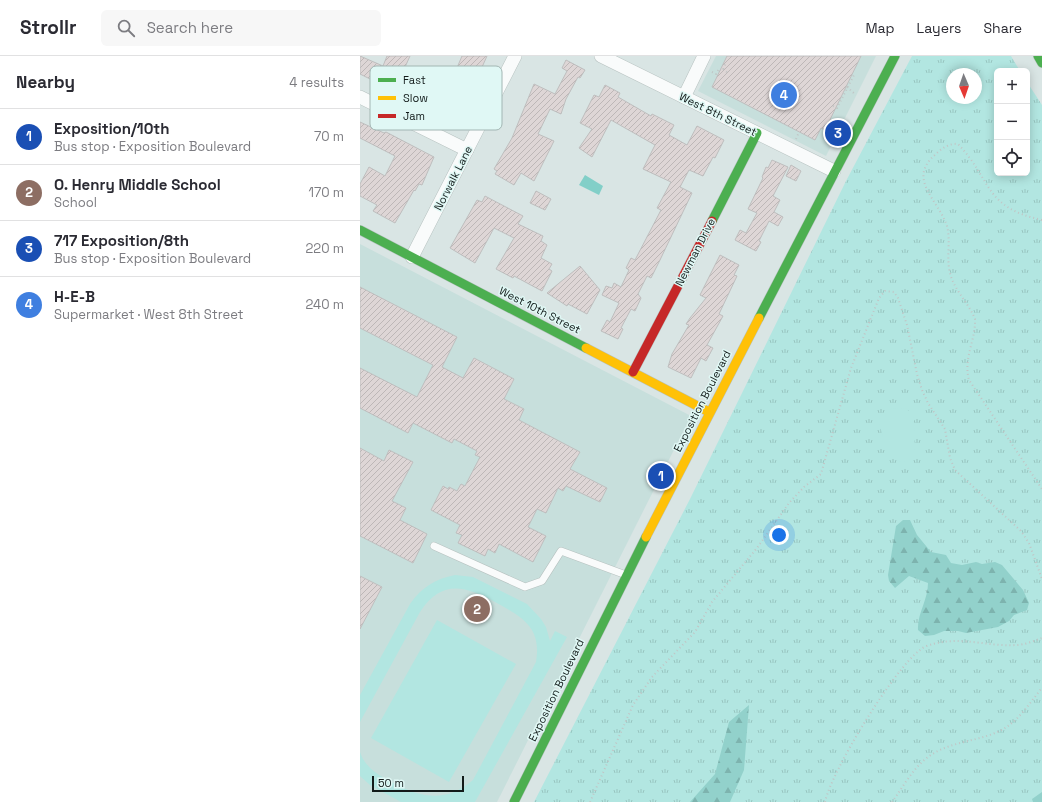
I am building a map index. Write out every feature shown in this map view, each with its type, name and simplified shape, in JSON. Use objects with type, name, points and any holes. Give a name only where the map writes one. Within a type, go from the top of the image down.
[{"type":"street","name":"Norwalk Lane","points":[[502,81],[515,56]]},
{"type":"street","name":"West 8th Street","points":[[601,56],[834,171]]},
{"type":"street","points":[[684,97],[704,56]]},
{"type":"street","name":"Exposition Boulevard","points":[[514,802],[626,575],[834,171],[895,56]]},
{"type":"street","points":[[1038,56],[1042,63]]},
{"type":"street","points":[[360,97],[370,102]]},
{"type":"street","points":[[427,130],[467,150]]},
{"type":"street","name":"Norwalk Lane","points":[[412,257],[477,130]]},
{"type":"street","name":"Newman Drive","points":[[633,372],[757,133]]},
{"type":"street","name":"West 10th Street","points":[[360,230],[710,412]]},
{"type":"lane","points":[[434,546],[525,587],[542,581],[561,551],[626,575]]},
{"type":"path","points":[[726,63],[723,70],[728,73]]},
{"type":"path","points":[[712,72],[716,74],[719,69],[721,70]]},
{"type":"path","points":[[833,106],[837,108],[854,75],[852,74]]},
{"type":"path","points":[[847,87],[856,95]]},
{"type":"path","points":[[796,139],[799,132]]},
{"type":"path","points":[[1042,220],[1015,213],[1003,206],[993,195],[958,144],[949,145],[938,152],[931,158],[923,170],[924,185],[943,218],[948,231],[949,267],[952,279],[974,319],[975,327],[967,365],[969,380],[1042,489]]},
{"type":"path","points":[[590,802],[633,705],[640,694],[652,677],[695,632],[712,602],[757,548],[789,503],[804,487],[821,474],[839,408],[858,349],[879,298],[885,290],[894,292],[898,298],[907,325],[917,374],[928,403],[945,429],[952,464],[955,470],[1021,531],[1029,543],[1042,579]]},
{"type":"path","points":[[825,802],[841,765],[881,698],[904,666],[920,649],[932,644],[944,642],[975,641],[1017,645],[1042,638]]},
{"type":"path","points":[[892,802],[917,768],[928,757],[943,749],[1005,728],[1017,719],[1042,688]]},
{"type":"shaded area","points":[[716,56],[876,56],[826,156],[698,91]]},
{"type":"shaded area","points":[[585,175],[603,186],[599,195],[579,185]]},
{"type":"shaded area","points":[[360,244],[691,416],[497,802],[360,802]]},
{"type":"green space","points":[[912,56],[1011,56],[1018,68],[994,68],[994,176],[1030,176],[1030,87],[1042,105],[1042,802],[534,802],[690,499],[846,181]]},
{"type":"green space","points":[[966,58],[973,62],[973,68],[954,68],[957,62]]},
{"type":"green space","points":[[957,104],[974,104],[975,107],[972,112],[965,112]]},
{"type":"green space","points":[[895,408],[907,409],[914,418],[915,455],[907,462],[899,461],[892,457],[883,439],[880,418],[886,411]]},
{"type":"green space","points":[[903,520],[910,520],[917,535],[931,552],[946,555],[951,563],[962,565],[976,562],[982,564],[995,562],[1002,565],[1023,590],[1029,603],[1027,610],[1014,615],[1009,621],[998,627],[966,633],[958,631],[944,631],[934,635],[925,636],[918,630],[918,624],[928,589],[928,583],[909,576],[895,588],[889,581],[888,575],[896,526]]},
{"type":"green space","points":[[455,575],[473,577],[527,604],[541,619],[546,627],[550,641],[555,631],[567,637],[475,802],[401,802],[370,785],[360,776],[360,752],[362,758],[369,767],[378,774],[404,788],[415,792],[435,796],[445,795],[464,787],[473,780],[536,662],[536,640],[528,624],[521,618],[495,602],[474,592],[464,589],[445,590],[428,601],[420,612],[360,722],[360,695],[410,604],[424,588],[435,581]]},
{"type":"green space","points":[[437,620],[516,664],[449,782],[371,738]]},
{"type":"green space","points":[[749,705],[744,770],[730,802],[690,802],[715,774],[729,722]]},
{"type":"green space","points":[[1042,792],[1042,802],[1033,802],[1032,799]]},
{"type":"building","points":[[360,56],[383,66],[370,66],[370,79],[360,74]]},
{"type":"building","points":[[387,56],[410,56],[406,66],[383,66]]},
{"type":"building","points":[[462,56],[487,56],[483,66],[458,66]]},
{"type":"building","points":[[727,56],[861,56],[825,130],[821,128],[815,140],[712,87]]},
{"type":"building","points":[[566,60],[585,70],[580,78],[578,77],[566,99],[561,114],[550,109],[538,134],[554,141],[534,181],[521,173],[514,185],[495,174],[497,171],[494,169],[512,138],[534,84],[555,94],[567,71],[562,68]]},
{"type":"building","points":[[605,85],[620,93],[618,97],[651,116],[652,114],[674,125],[669,135],[687,145],[697,126],[724,140],[715,158],[713,157],[703,176],[689,170],[680,187],[692,193],[651,278],[647,276],[638,294],[641,298],[635,311],[631,309],[621,328],[623,329],[618,339],[601,331],[607,320],[610,322],[619,303],[602,295],[606,286],[612,288],[614,283],[621,287],[629,270],[626,268],[631,258],[635,260],[661,210],[657,208],[671,182],[643,169],[655,145],[611,120],[592,157],[579,148],[592,129],[580,123],[594,95],[599,97]]},
{"type":"building","points":[[360,122],[370,127],[370,130],[377,130],[384,133],[386,132],[434,157],[422,185],[419,184],[415,191],[414,190],[395,223],[373,211],[377,205],[360,196],[360,184],[369,167],[385,176],[395,156],[360,138]]},
{"type":"building","points":[[772,160],[788,167],[773,196],[780,200],[774,212],[783,217],[778,226],[769,221],[759,241],[761,242],[756,251],[735,240],[740,230],[746,233],[757,213],[748,209],[763,178],[762,177],[766,167],[768,168]]},
{"type":"building","points":[[791,165],[801,171],[796,181],[786,176]]},
{"type":"building","points":[[536,191],[551,199],[545,210],[530,203]]},
{"type":"building","points":[[485,196],[523,216],[518,224],[543,236],[541,241],[547,245],[541,258],[552,264],[549,269],[552,271],[542,291],[514,276],[513,278],[496,269],[514,238],[494,228],[475,263],[450,248],[477,200],[482,202]]},
{"type":"building","points":[[720,255],[739,265],[734,275],[737,276],[719,314],[723,316],[707,345],[713,348],[706,361],[701,358],[691,378],[668,367],[672,354],[689,325],[686,324],[706,298],[700,295]]},
{"type":"building","points":[[580,266],[600,290],[587,314],[568,304],[567,306],[547,293]]},
{"type":"building","points":[[360,287],[457,337],[442,367],[463,378],[474,358],[514,379],[504,399],[524,409],[519,420],[580,452],[570,469],[607,488],[600,502],[566,486],[563,491],[558,488],[546,513],[537,509],[528,527],[546,536],[533,562],[499,544],[495,553],[488,549],[485,556],[458,543],[462,535],[456,533],[460,525],[431,510],[443,486],[457,491],[461,484],[465,486],[480,457],[475,455],[477,451],[454,439],[452,443],[413,423],[408,433],[360,408],[360,368],[417,397],[433,365],[360,328]]},
{"type":"building","points":[[360,448],[384,461],[389,450],[413,462],[392,501],[406,508],[400,520],[427,534],[413,563],[360,536]]},
{"type":"building","points":[[360,576],[382,587],[360,629]]},
{"type":"traffic: fast","points":[[759,318],[895,56]]},
{"type":"traffic: fast","points":[[1038,56],[1042,63]]},
{"type":"traffic: fast","points":[[712,221],[757,133]]},
{"type":"traffic: fast","points":[[360,230],[586,348]]},
{"type":"traffic: fast","points":[[514,802],[646,537]]},
{"type":"traffic: slow","points":[[646,537],[759,318]]},
{"type":"traffic: slow","points":[[586,348],[709,412]]},
{"type":"traffic: jam","points":[[633,372],[712,221]]},
{"type":"place","name":"H-E-B","points":[[784,95]]},
{"type":"place","name":"717 Exposition/8th","points":[[838,133]]},
{"type":"place","name":"Exposition/10th","points":[[661,476]]},
{"type":"place","name":"O. Henry Middle School","points":[[477,609]]}]
